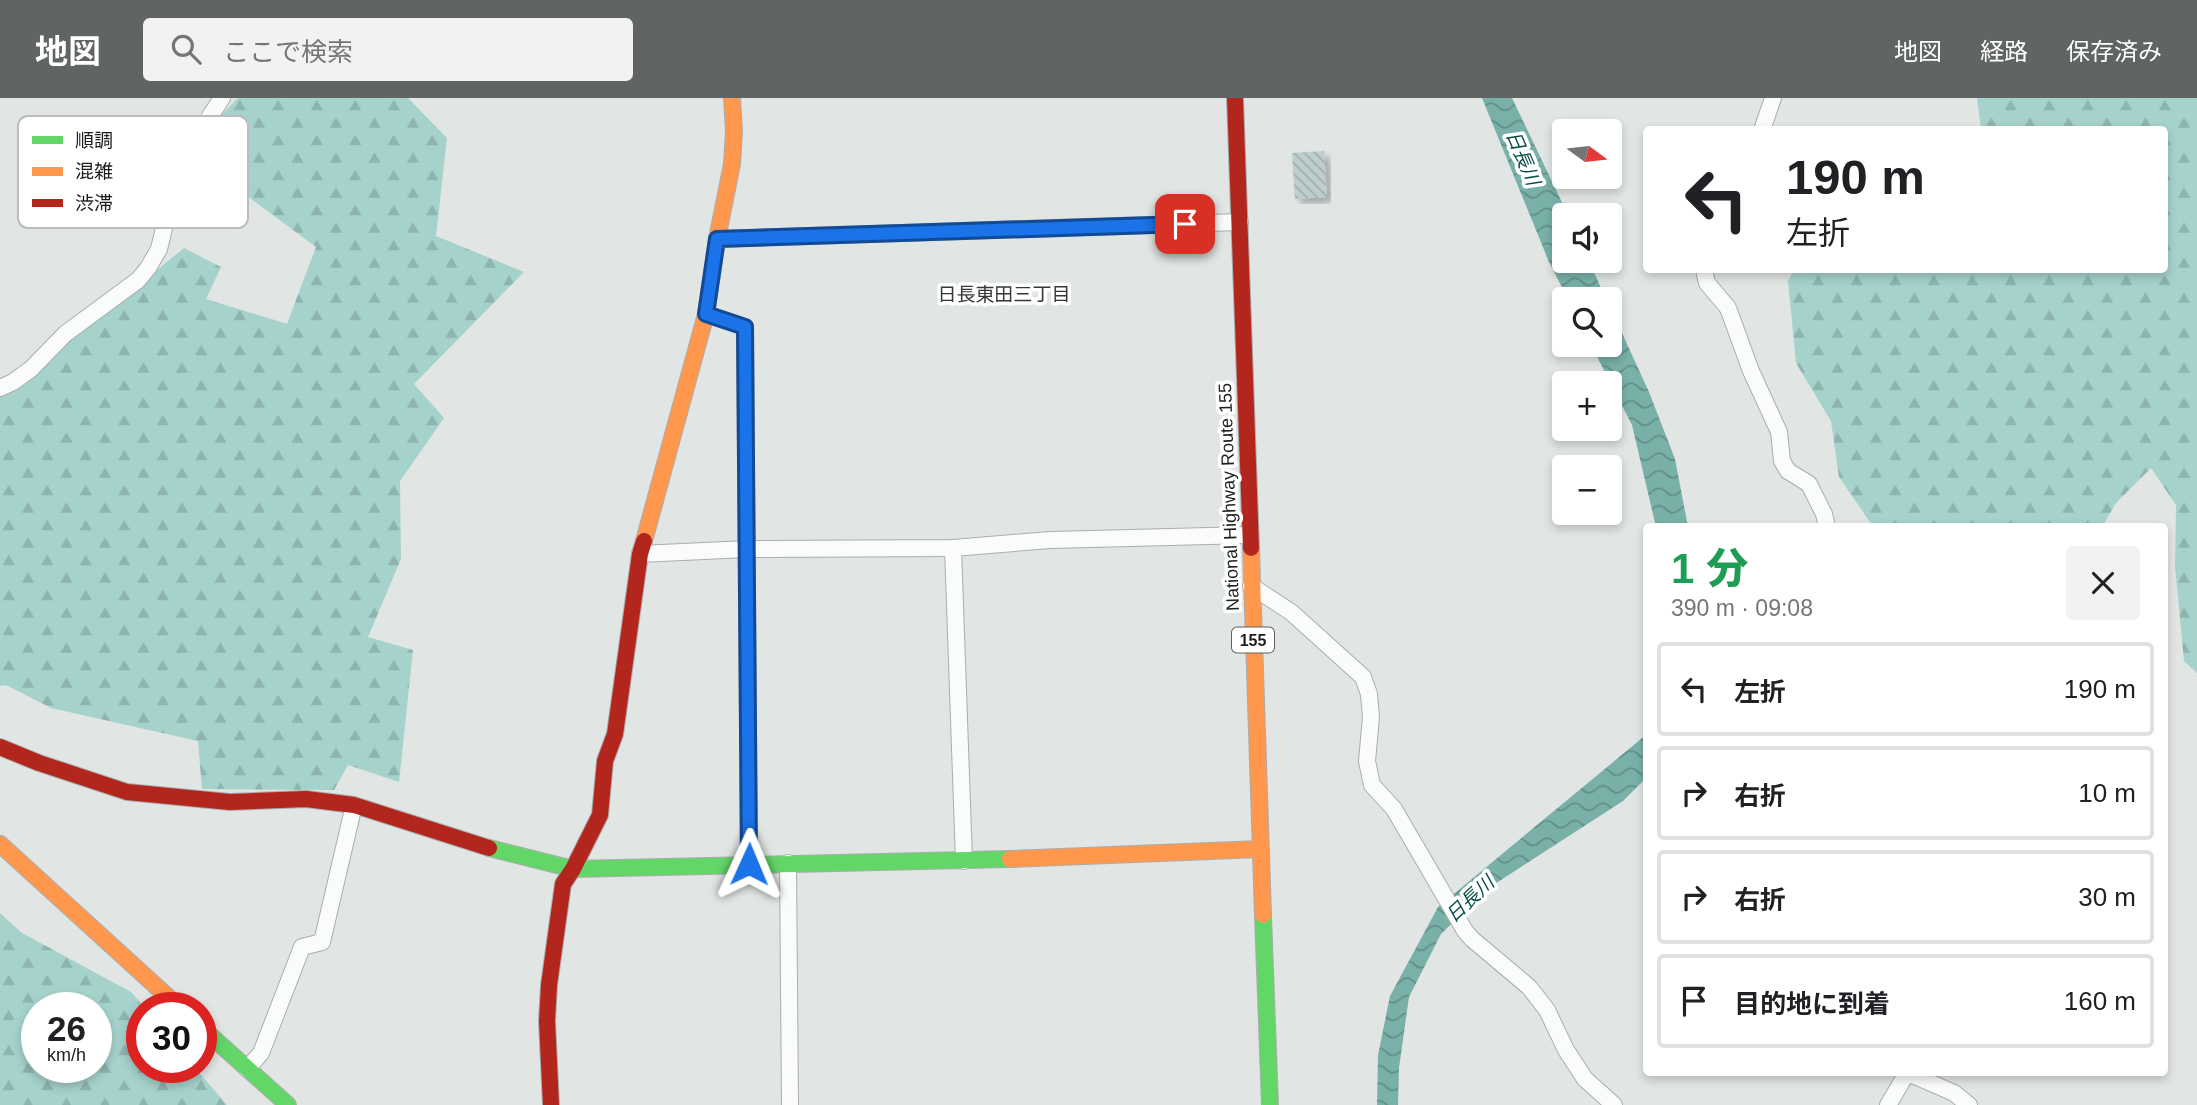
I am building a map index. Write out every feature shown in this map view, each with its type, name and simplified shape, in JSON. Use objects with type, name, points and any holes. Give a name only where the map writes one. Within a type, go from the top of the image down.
[{"type":"main road","points":[[551,1105],[547,1021],[549,985],[563,884],[600,815],[605,761],[615,734],[640,554],[706,314],[732,164],[732,98]]},
{"type":"main road","name":"National Highway Route 155","points":[[1235,98],[1270,1105]]},
{"type":"main road","points":[[0,747],[127,792],[230,802],[306,799],[354,805],[507,854],[573,869],[964,861],[1261,849]]},
{"type":"main road","points":[[0,844],[162,992]]},
{"type":"main road","points":[[217,1042],[288,1105]]},
{"type":"street","points":[[210,116],[222,98]]},
{"type":"street","points":[[1763,126],[1773,98]]},
{"type":"street","points":[[717,239],[1240,222]]},
{"type":"street","points":[[0,388],[31,369],[65,334],[138,280],[159,249],[164,228]]},
{"type":"street","points":[[1705,273],[1707,282],[1728,308],[1751,371],[1779,432],[1782,461],[1788,471],[1809,484],[1826,523]]},
{"type":"street","points":[[706,314],[745,327],[749,864]]},
{"type":"street","points":[[640,554],[747,549],[953,548],[1050,540],[1249,535]]},
{"type":"street","points":[[953,548],[964,861]]},
{"type":"street","points":[[1251,586],[1291,612],[1363,677],[1369,694],[1371,717],[1367,761],[1372,785],[1394,809],[1465,931],[1529,987],[1547,1010],[1566,1050],[1585,1079],[1614,1105]]},
{"type":"street","points":[[247,1069],[261,1053],[302,947],[322,942],[354,805]]},
{"type":"street","points":[[788,863],[790,1105]]},
{"type":"street","points":[[1888,1105],[1906,1076]]},
{"type":"street","points":[[1915,1076],[1954,1093],[1969,1105]]},
{"type":"green space","points":[[238,98],[408,98],[447,138],[436,236],[524,272],[414,384],[444,418],[400,481],[401,559],[368,637],[413,650],[399,782],[348,765],[334,790],[202,789],[198,741],[51,708],[6,685],[0,686],[0,390],[34,370],[184,248],[221,267],[206,299],[287,324],[316,247],[248,197],[248,116],[220,116]]},
{"type":"green space","points":[[1977,98],[2197,98],[2197,673],[2184,661],[2175,566],[2176,505],[2151,468],[2116,503],[2104,523],[1871,523],[1839,477],[1831,421],[1796,363],[1788,281],[1792,273],[2168,273],[2168,126],[1981,126]]},
{"type":"green space","points":[[0,913],[22,933],[131,992],[126,992],[126,1083],[208,1083],[227,1105],[0,1105]]},
{"type":"water","name":"日長川","points":[[1482,98],[1512,98],[1552,182],[1552,189],[1556,189],[1562,203],[1552,203],[1552,268]]},
{"type":"water","points":[[1555,273],[1594,273],[1601,287],[1562,287]]},
{"type":"water","points":[[1622,333],[1675,459],[1687,523],[1655,523],[1632,425],[1622,405],[1622,371],[1604,371],[1597,357],[1622,357]]},
{"type":"water","name":"日長川","points":[[1643,737],[1643,781],[1623,801],[1487,889],[1441,934],[1409,997],[1399,1068],[1398,1105],[1377,1105],[1378,1055],[1390,996],[1438,907]]},
{"type":"building","points":[[1324,151],[1327,197],[1295,199],[1292,153]]},
{"type":"traffic: fast","points":[[489,848],[573,869],[1010,859]]},
{"type":"traffic: fast","points":[[1263,915],[1270,1105]]},
{"type":"traffic: fast","points":[[217,1041],[288,1105]]},
{"type":"traffic: slow","points":[[644,541],[706,314],[732,164],[732,98]]},
{"type":"traffic: slow","points":[[1251,548],[1263,915]]},
{"type":"traffic: slow","points":[[0,844],[162,992]]},
{"type":"traffic: slow","points":[[1010,859],[1261,849]]},
{"type":"traffic: jam","points":[[1235,98],[1251,548]]},
{"type":"traffic: jam","points":[[551,1105],[547,1021],[549,985],[563,884],[600,815],[605,761],[615,734],[644,541]]},
{"type":"traffic: jam","points":[[0,747],[127,792],[230,802],[306,799],[354,805],[489,848]]},
{"type":"district","name":"日長東田三丁目","points":[[1004,294]]},
{"type":"route","points":[[749,864],[745,327],[706,314],[717,239],[1185,224]]}]
